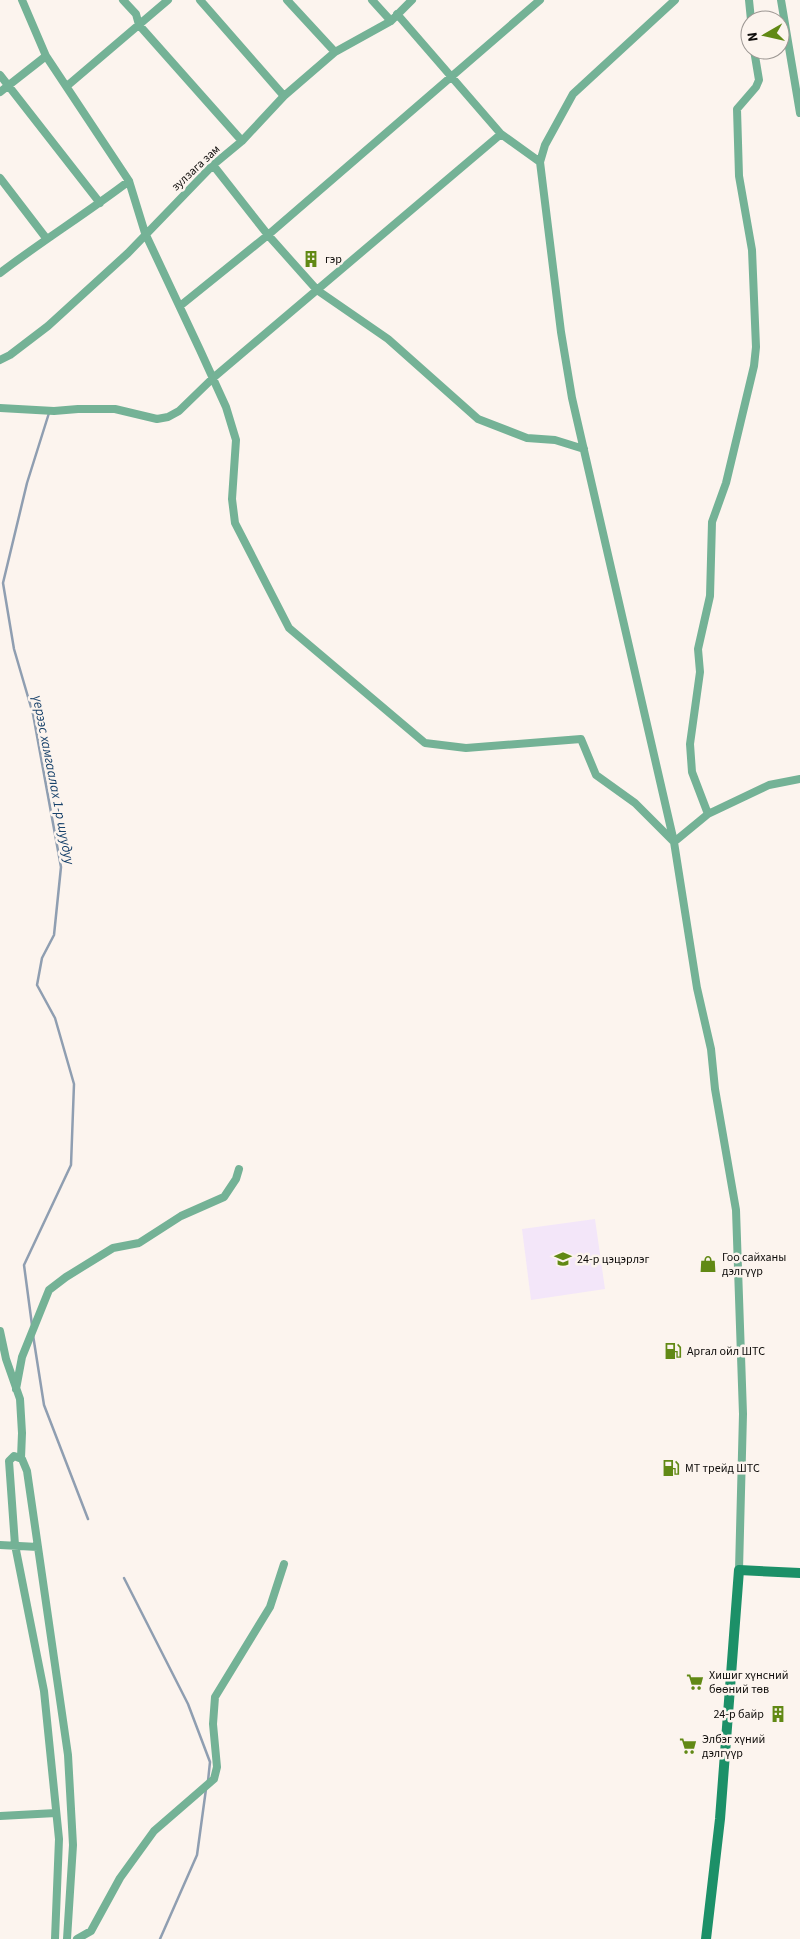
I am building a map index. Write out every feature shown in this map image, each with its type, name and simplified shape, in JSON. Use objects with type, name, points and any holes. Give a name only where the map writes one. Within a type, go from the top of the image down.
[{"type":"street","points":[[22,0],[46,56],[129,181],[145,233],[226,407],[236,440],[232,499],[235,523],[289,628],[425,743],[466,748],[581,739],[596,775],[635,803],[674,842]]},
{"type":"street","points":[[123,0],[136,14],[139,25],[242,141]]},
{"type":"street","points":[[67,86],[168,0]]},
{"type":"street","points":[[200,0],[284,96]]},
{"type":"street","points":[[287,0],[335,52]]},
{"type":"street","points":[[372,0],[391,21]]},
{"type":"street","name":"зулзага зам","points":[[0,360],[48,326],[128,252],[212,165],[242,141],[284,96],[335,52],[391,21],[412,0]]},
{"type":"street","points":[[180,306],[268,235],[540,0]]},
{"type":"street","points":[[675,0],[573,94],[545,145],[540,162],[561,332],[584,449],[674,842],[697,988],[711,1049],[718,1108],[736,1210],[743,1414],[739,1570],[720,1819],[706,1939]]},
{"type":"street","points":[[781,0],[800,113]]},
{"type":"street","points":[[397,14],[501,134],[540,162]]},
{"type":"street","points":[[0,92],[46,56]]},
{"type":"street","points":[[708,814],[692,772],[690,744],[700,672],[698,649],[710,596],[712,522],[726,483],[754,366],[756,347],[752,250],[739,176],[737,109],[756,87],[759,80],[756,60]]},
{"type":"street","points":[[0,75],[100,203]]},
{"type":"street","points":[[0,408],[54,411],[115,408],[156,419],[168,417],[179,411],[213,378],[501,134]]},
{"type":"street","points":[[212,165],[268,235],[317,290],[388,340],[478,419],[526,438],[555,440],[584,449]]},
{"type":"street","points":[[0,178],[46,238]]},
{"type":"street","points":[[0,273],[46,238],[100,203],[129,181]]},
{"type":"street","points":[[674,842],[708,814],[770,785],[800,779]]},
{"type":"street","points":[[16,1389],[22,1357],[49,1290],[66,1277],[113,1248],[139,1243],[181,1216],[224,1197],[236,1178],[239,1169]]},
{"type":"street","points":[[0,1331],[6,1359],[20,1399],[21,1458],[27,1471],[68,1756],[73,1845],[67,1939]]},
{"type":"street","points":[[21,1458],[14,1456],[9,1461],[15,1545],[44,1691],[59,1839],[55,1939]]},
{"type":"street","points":[[0,1545],[38,1547]]},
{"type":"street","points":[[78,1939],[91,1931],[120,1878],[154,1831],[214,1779],[217,1767],[213,1724],[215,1697],[270,1607],[284,1564]]},
{"type":"street","points":[[739,1570],[800,1573]]},
{"type":"street","points":[[0,1816],[56,1812]]},
{"type":"shaded area","name":"24-р цэцэрлэг","points":[[595,1219],[605,1289],[531,1300],[522,1229]]},
{"type":"waterway","name":"үерээс хамгаалах 1-р шуудуу","points":[[32,1325],[24,1265],[71,1165],[74,1084],[55,1018],[37,985],[42,958],[54,935],[61,867],[33,714],[14,649],[3,583],[27,483],[49,413]]},
{"type":"waterway","name":"үерээс хамгаалах 1-р шуудуу","points":[[33,1335],[44,1405],[88,1519]]},
{"type":"waterway","name":"үерээс хамгаалах 1-р шуудуу","points":[[124,1578],[188,1704],[210,1762],[208,1781]]},
{"type":"waterway","name":"үерээс хамгаалах 1-р шуудуу","points":[[160,1939],[197,1855],[206,1789]]},
{"type":"place","name":"гэр","points":[[311,259]]},
{"type":"place","name":"24-р цэцэрлэг","points":[[563,1259]]},
{"type":"place","name":"Гоо сайханы дэлгүүр","points":[[708,1264]]},
{"type":"place","name":"Аргал ойл ШТС","points":[[673,1351]]},
{"type":"place","name":"МТ трейд ШТС","points":[[671,1468]]},
{"type":"place","name":"Хишиг хүнсний бөөний төв","points":[[695,1682]]},
{"type":"place","name":"24-р байр","points":[[778,1714]]},
{"type":"place","name":"Элбэг хүний дэлгүүр","points":[[688,1746]]}]
